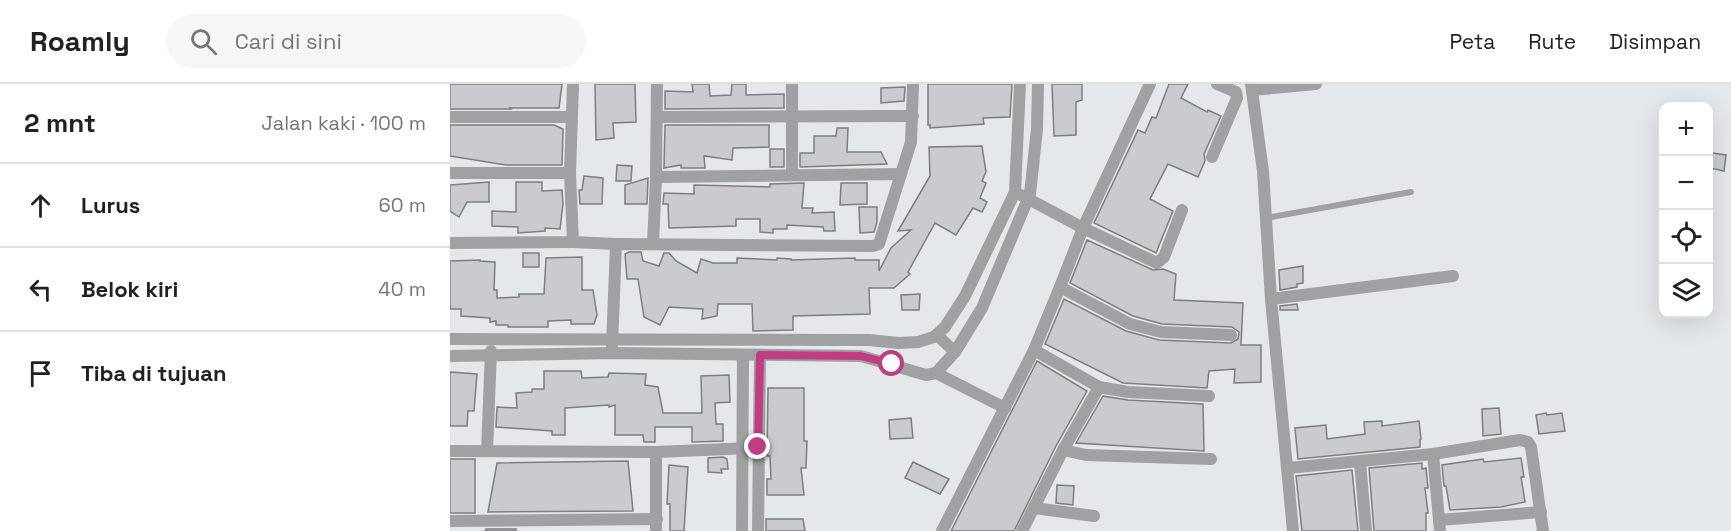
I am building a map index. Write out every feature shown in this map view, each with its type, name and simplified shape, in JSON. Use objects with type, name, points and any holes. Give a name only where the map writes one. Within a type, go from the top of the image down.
[{"type":"street","points":[[573,84],[570,173],[573,242]]},
{"type":"street","points":[[653,244],[658,117],[657,84]]},
{"type":"street","points":[[792,84],[792,175]]},
{"type":"street","points":[[450,243],[573,242],[873,246],[879,244],[911,142],[913,84]]},
{"type":"street","points":[[450,339],[869,340],[898,343],[918,342],[937,334],[945,327],[965,296],[1015,192],[1020,84]]},
{"type":"street","points":[[936,374],[955,352],[982,308],[1028,198],[1033,175],[1038,84]]},
{"type":"street","points":[[942,531],[1034,350],[1083,228],[1150,84]]},
{"type":"street","points":[[1212,157],[1237,98],[1236,92],[1217,84]]},
{"type":"street","points":[[1293,531],[1271,299],[1263,171],[1252,87],[1316,84]]},
{"type":"street","points":[[658,117],[913,116]]},
{"type":"street","points":[[450,117],[571,117]]},
{"type":"street","points":[[450,172],[570,173]]},
{"type":"street","points":[[656,177],[902,174]]},
{"type":"street","points":[[1015,192],[1157,263],[1164,257],[1182,210]]},
{"type":"street","points":[[613,353],[616,244]]},
{"type":"street","points":[[1271,299],[1453,276]]},
{"type":"street","points":[[1060,286],[1130,324],[1161,333],[1231,335]]},
{"type":"street","points":[[937,334],[955,352]]},
{"type":"street","points":[[487,451],[491,340]]},
{"type":"street","points":[[892,364],[898,343]]},
{"type":"street","points":[[1034,350],[1099,387],[1128,392],[1209,396]]},
{"type":"street","points":[[450,356],[613,353],[861,356],[926,375],[936,374],[1005,408]]},
{"type":"street","points":[[742,531],[743,355]]},
{"type":"street","points":[[758,531],[760,355]]},
{"type":"street","points":[[1022,531],[1063,450],[1099,387]]},
{"type":"street","points":[[1288,468],[1434,454],[1520,440],[1528,442],[1531,447],[1543,531]]},
{"type":"street","points":[[450,451],[656,452],[758,447]]},
{"type":"street","points":[[1063,450],[1086,455],[1211,459]]},
{"type":"street","points":[[450,521],[656,525],[656,452]]},
{"type":"street","points":[[1434,454],[1440,526],[1541,512]]},
{"type":"street","points":[[1360,462],[1366,531]]},
{"type":"street","points":[[1034,508],[1094,516]]},
{"type":"lane","points":[[1266,218],[1411,192]]},
{"type":"building","points":[[450,84],[562,84],[559,108],[450,109]]},
{"type":"building","points":[[595,84],[635,84],[636,122],[613,123],[614,138],[596,140]]},
{"type":"building","points":[[692,84],[709,84],[710,96],[731,95],[732,84],[746,84],[746,95],[784,94],[784,108],[665,109],[665,91],[693,92]]},
{"type":"building","points":[[928,84],[1012,84],[1010,117],[983,118],[984,124],[930,128],[928,125]]},
{"type":"building","points":[[1052,84],[1082,84],[1082,100],[1076,102],[1076,135],[1054,136]]},
{"type":"building","points":[[1169,84],[1188,84],[1181,98],[1207,112],[1208,110],[1221,116],[1204,154],[1205,161],[1198,177],[1168,164],[1150,199],[1173,211],[1156,253],[1094,223],[1138,130],[1145,133],[1152,117],[1156,118]]},
{"type":"building","points":[[905,87],[904,101],[881,103],[881,88]]},
{"type":"building","points":[[450,125],[554,125],[563,129],[562,165],[506,165],[450,156]]},
{"type":"building","points":[[665,125],[769,125],[769,147],[733,148],[732,160],[704,156],[705,168],[681,168],[681,165],[664,168]]},
{"type":"building","points":[[837,128],[848,128],[847,152],[881,152],[887,164],[800,167],[800,153],[814,153],[814,136],[836,136]]},
{"type":"building","points":[[982,146],[986,172],[982,181],[986,183],[980,198],[987,202],[982,212],[973,208],[956,235],[935,223],[908,272],[910,274],[894,288],[869,288],[870,314],[793,316],[793,330],[753,331],[752,304],[718,304],[717,316],[702,319],[703,309],[669,307],[660,325],[644,317],[638,279],[627,279],[625,254],[629,252],[641,252],[643,261],[659,266],[664,253],[669,253],[676,261],[697,273],[701,259],[713,263],[737,263],[737,258],[879,260],[879,271],[891,248],[911,230],[898,231],[930,176],[929,147]]},
{"type":"building","points":[[770,149],[784,149],[784,167],[770,167]]},
{"type":"building","points":[[1713,153],[1726,155],[1724,171],[1713,169]]},
{"type":"building","points":[[617,165],[632,166],[631,181],[616,181]]},
{"type":"building","points":[[584,176],[603,178],[602,204],[580,204],[579,190],[582,190]]},
{"type":"building","points":[[648,178],[647,204],[625,204],[625,185]]},
{"type":"building","points":[[489,182],[489,202],[467,202],[459,217],[450,211],[450,185]]},
{"type":"building","points":[[516,182],[542,182],[542,191],[562,190],[560,229],[545,228],[545,231],[518,233],[518,227],[492,226],[492,211],[516,212]]},
{"type":"building","points":[[804,183],[802,208],[813,208],[812,213],[834,212],[835,231],[824,231],[823,227],[787,225],[787,229],[773,229],[773,233],[760,232],[760,219],[736,219],[736,226],[669,228],[668,204],[663,204],[664,193],[694,194],[694,185],[770,187],[770,184]]},
{"type":"building","points":[[841,183],[867,183],[867,204],[840,205]]},
{"type":"building","points":[[859,207],[877,207],[874,232],[860,233]]},
{"type":"building","points":[[1087,240],[1153,270],[1163,269],[1176,274],[1174,300],[1243,303],[1241,345],[1261,345],[1261,382],[1234,383],[1235,369],[1209,371],[1207,388],[1123,383],[1045,344],[1064,299],[1126,331],[1159,340],[1231,343],[1238,339],[1239,332],[1232,327],[1162,324],[1133,316],[1070,283]]},
{"type":"building","points":[[523,253],[539,253],[539,267],[523,267]]},
{"type":"building","points":[[582,257],[582,290],[593,290],[597,315],[594,324],[571,324],[571,320],[548,321],[548,327],[508,327],[508,325],[496,325],[496,321],[490,322],[490,318],[461,316],[461,309],[450,309],[450,261],[495,262],[494,290],[497,290],[497,298],[519,297],[519,294],[544,294],[546,258]]},
{"type":"building","points":[[1303,266],[1303,283],[1297,284],[1297,287],[1280,290],[1279,270]]},
{"type":"building","points":[[920,294],[919,310],[902,310],[901,295]]},
{"type":"building","points":[[1297,304],[1298,310],[1280,310],[1280,306]]},
{"type":"building","points":[[1037,361],[1087,391],[1056,446],[1014,531],[951,531]]},
{"type":"building","points":[[544,371],[581,371],[582,378],[608,377],[609,373],[646,374],[645,385],[658,387],[663,413],[702,413],[701,376],[729,375],[730,402],[715,403],[716,424],[723,424],[723,441],[692,442],[692,427],[655,427],[655,442],[644,442],[643,435],[615,435],[615,405],[565,408],[565,435],[552,435],[552,431],[496,427],[497,407],[517,408],[516,393],[544,389]]},
{"type":"building","points":[[450,372],[477,374],[474,411],[468,411],[467,426],[450,426]]},
{"type":"building","points":[[768,388],[804,388],[806,468],[801,468],[804,495],[767,495],[767,479],[771,479],[770,456],[767,456]]},
{"type":"building","points":[[1103,396],[1128,400],[1203,404],[1204,451],[1076,443]]},
{"type":"building","points":[[1499,408],[1501,434],[1483,436],[1482,409]]},
{"type":"building","points":[[1546,413],[1547,415],[1562,413],[1565,431],[1539,434],[1536,415]]},
{"type":"building","points":[[911,418],[913,438],[890,439],[889,420]]},
{"type":"building","points":[[1382,421],[1382,426],[1419,421],[1420,447],[1298,459],[1295,428],[1326,425],[1327,439],[1365,434],[1364,422]]},
{"type":"building","points":[[708,458],[727,459],[728,469],[721,469],[722,473],[708,472]]},
{"type":"building","points":[[1521,458],[1525,502],[1501,507],[1450,510],[1442,465],[1483,459],[1484,462]]},
{"type":"building","points":[[450,459],[475,459],[475,513],[450,513]]},
{"type":"building","points":[[628,461],[633,511],[488,512],[497,463]]},
{"type":"building","points":[[913,462],[949,479],[940,494],[905,478]]},
{"type":"building","points":[[1422,463],[1422,469],[1426,468],[1428,488],[1425,488],[1428,513],[1426,513],[1426,531],[1374,531],[1369,468]]},
{"type":"building","points":[[669,465],[688,467],[684,531],[670,531],[670,504],[667,504]]},
{"type":"building","points":[[1352,470],[1358,531],[1302,531],[1296,476]]},
{"type":"building","points":[[1057,485],[1074,486],[1073,505],[1056,503]]},
{"type":"building","points":[[766,519],[803,519],[805,531],[766,531]]},
{"type":"building","points":[[486,529],[516,529],[516,531],[485,531]]},
{"type":"route","points":[[758,447],[760,355],[861,356],[892,364]]}]
